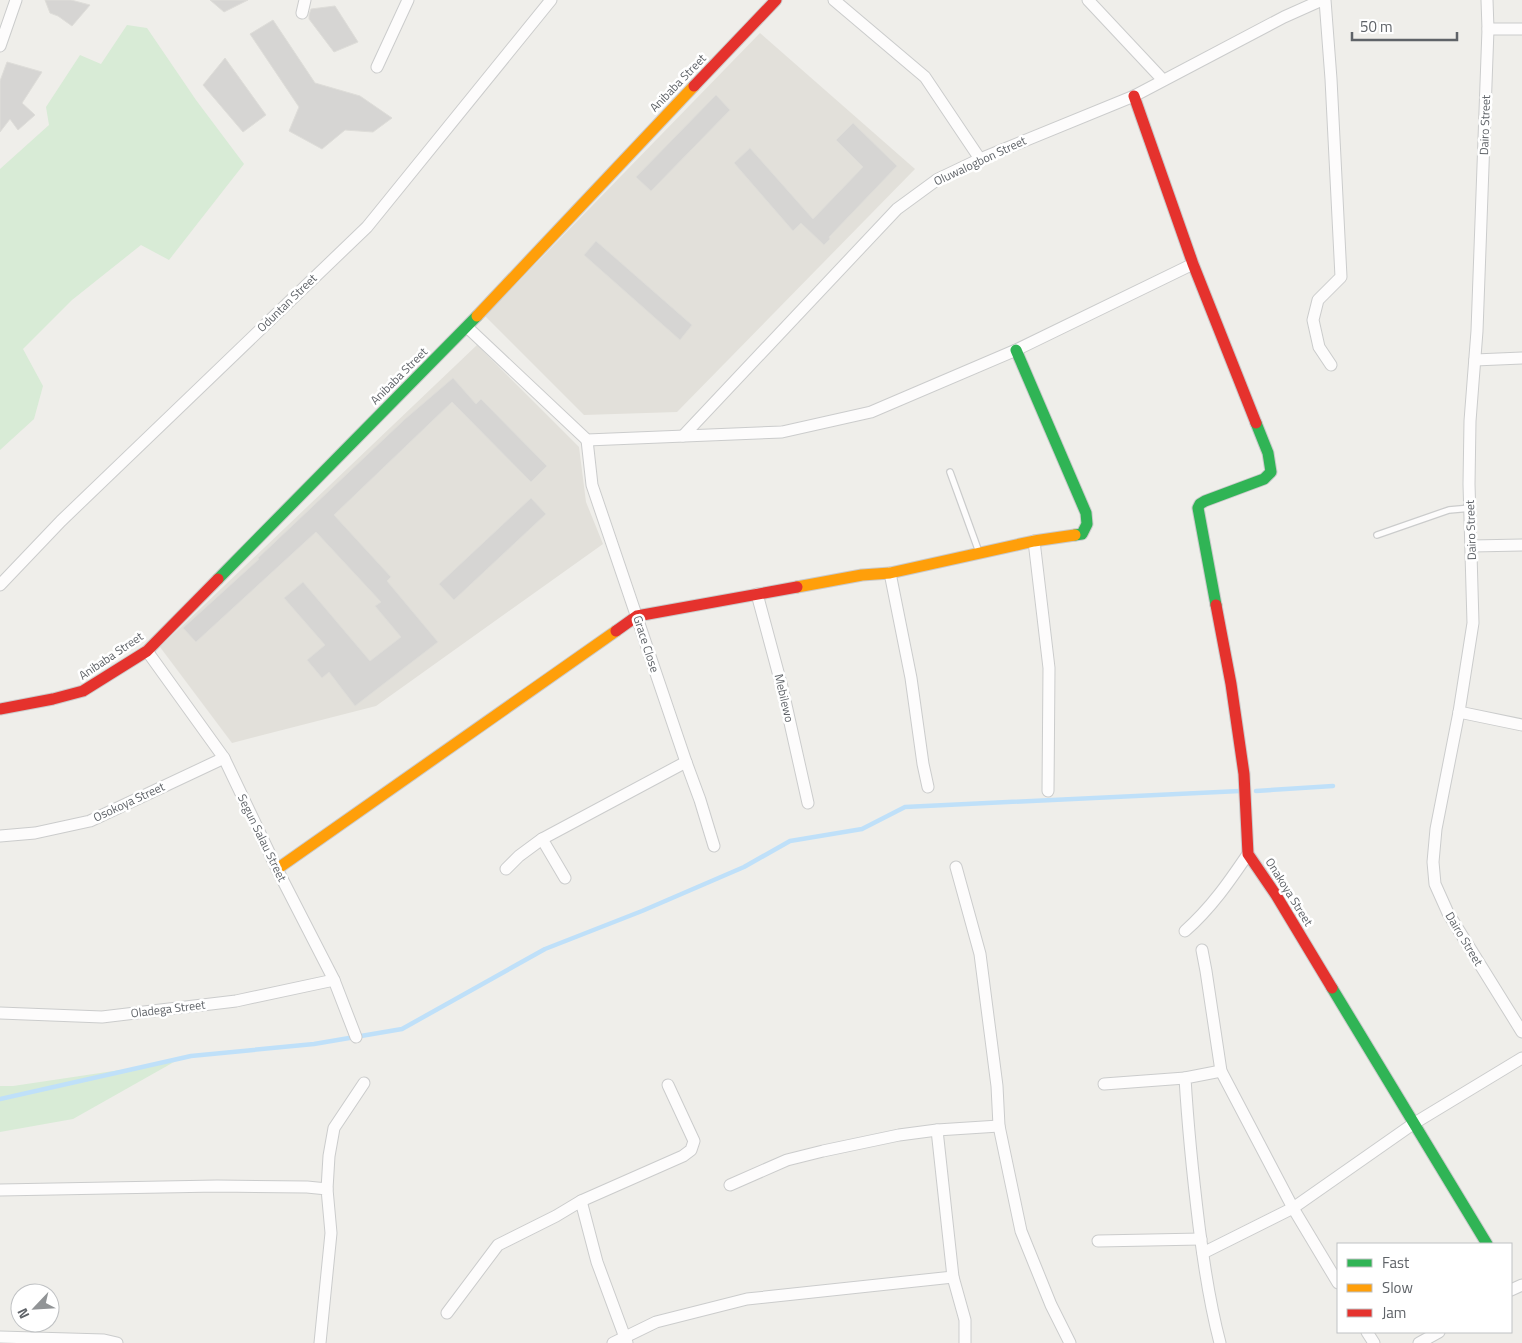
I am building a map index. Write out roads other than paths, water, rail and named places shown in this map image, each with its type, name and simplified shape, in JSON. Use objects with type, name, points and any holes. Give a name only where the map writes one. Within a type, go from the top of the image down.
[{"type":"street","points":[[1,43],[16,0]]},
{"type":"street","points":[[302,12],[305,0]]},
{"type":"street","points":[[377,67],[408,0]]},
{"type":"street","name":"Oduntan Street","points":[[0,585],[61,521],[367,227],[551,0]]},
{"type":"street","name":"Anibaba Street","points":[[0,709],[83,691],[147,651],[467,326],[776,0]]},
{"type":"street","points":[[834,0],[925,77],[980,159]]},
{"type":"street","points":[[1088,0],[1163,80]]},
{"type":"street","points":[[1324,0],[1331,79],[1341,277],[1318,300],[1314,320],[1319,347],[1331,365]]},
{"type":"street","name":"Oluwalogbon Street","points":[[683,436],[897,208],[938,179],[980,159],[1134,96],[1284,17],[1324,0]]},
{"type":"street","name":"Dairo Street","points":[[1488,0],[1477,331],[1470,421],[1473,623],[1459,712],[1436,829],[1433,862],[1435,884],[1448,913],[1522,1032]]},
{"type":"street","points":[[1488,29],[1522,29]]},
{"type":"street","points":[[467,326],[586,440],[782,432],[871,412],[1016,350],[1193,264],[1134,96]]},
{"type":"street","name":"Onakoya Street","points":[[1193,264],[1268,453],[1272,472],[1264,479],[1205,501],[1198,508],[1231,684],[1244,774],[1248,854],[1276,894],[1486,1243]]},
{"type":"street","points":[[277,869],[637,616],[862,575],[890,573],[1034,541],[1082,534],[1087,524],[1086,513],[1016,350]]},
{"type":"street","points":[[1475,360],[1522,358]]},
{"type":"street","name":"Grace Close","points":[[586,440],[592,485],[714,846]]},
{"type":"street","points":[[1034,541],[1048,668],[1048,791]]},
{"type":"street","points":[[1472,546],[1522,546]]},
{"type":"street","points":[[890,573],[911,678],[928,787]]},
{"type":"street","name":"Mebilewo","points":[[757,594],[782,687],[808,803]]},
{"type":"street","name":"Segun Salau Street","points":[[147,651],[224,758],[277,869],[334,980],[356,1037]]},
{"type":"street","points":[[1459,712],[1522,725]]},
{"type":"street","name":"Osokoya Street","points":[[0,836],[35,833],[90,820],[224,758]]},
{"type":"street","points":[[506,870],[519,856],[542,839],[686,762]]},
{"type":"street","points":[[542,839],[565,878]]},
{"type":"street","points":[[1185,931],[1202,916],[1220,894],[1248,854]]},
{"type":"street","points":[[956,867],[980,954],[999,1126],[1021,1231],[1051,1305],[1070,1343]]},
{"type":"street","points":[[1202,950],[1221,1071],[1293,1208],[1337,1281]]},
{"type":"street","name":"Oladega Street","points":[[0,1013],[102,1017],[236,1000],[334,980]]},
{"type":"street","points":[[1203,1253],[1293,1208],[1413,1124],[1522,1058]]},
{"type":"street","points":[[1104,1084],[1185,1078],[1221,1071]]},
{"type":"street","points":[[1185,1078],[1189,1146],[1201,1239],[1212,1313],[1220,1343]]},
{"type":"street","points":[[320,1343],[331,1233],[327,1190],[329,1156],[334,1128],[364,1083]]},
{"type":"street","points":[[447,1313],[498,1245],[556,1216],[581,1201],[683,1156],[692,1150],[694,1141],[668,1085]]},
{"type":"street","points":[[730,1185],[787,1160],[822,1151],[937,1130],[999,1126]]},
{"type":"street","points":[[937,1130],[953,1276],[965,1320],[965,1343]]},
{"type":"street","points":[[0,1190],[217,1186],[307,1187],[327,1190]]},
{"type":"street","points":[[581,1201],[597,1262],[626,1340]]},
{"type":"street","points":[[1098,1241],[1201,1239]]},
{"type":"street","points":[[613,1343],[626,1340],[656,1322],[747,1299],[953,1276]]},
{"type":"street","points":[[1419,1343],[1437,1333]]},
{"type":"street","points":[[0,1337],[104,1340],[117,1343]]},
{"type":"lane","points":[[950,472],[980,554]]},
{"type":"lane","points":[[1376,535],[1449,510],[1471,508]]},
{"type":"waterway","points":[[1256,791],[1333,786]]},
{"type":"waterway","points":[[0,1099],[191,1056],[314,1044],[402,1029],[545,949],[642,911],[744,867],[790,841],[862,829],[905,807],[1240,791]]}]
